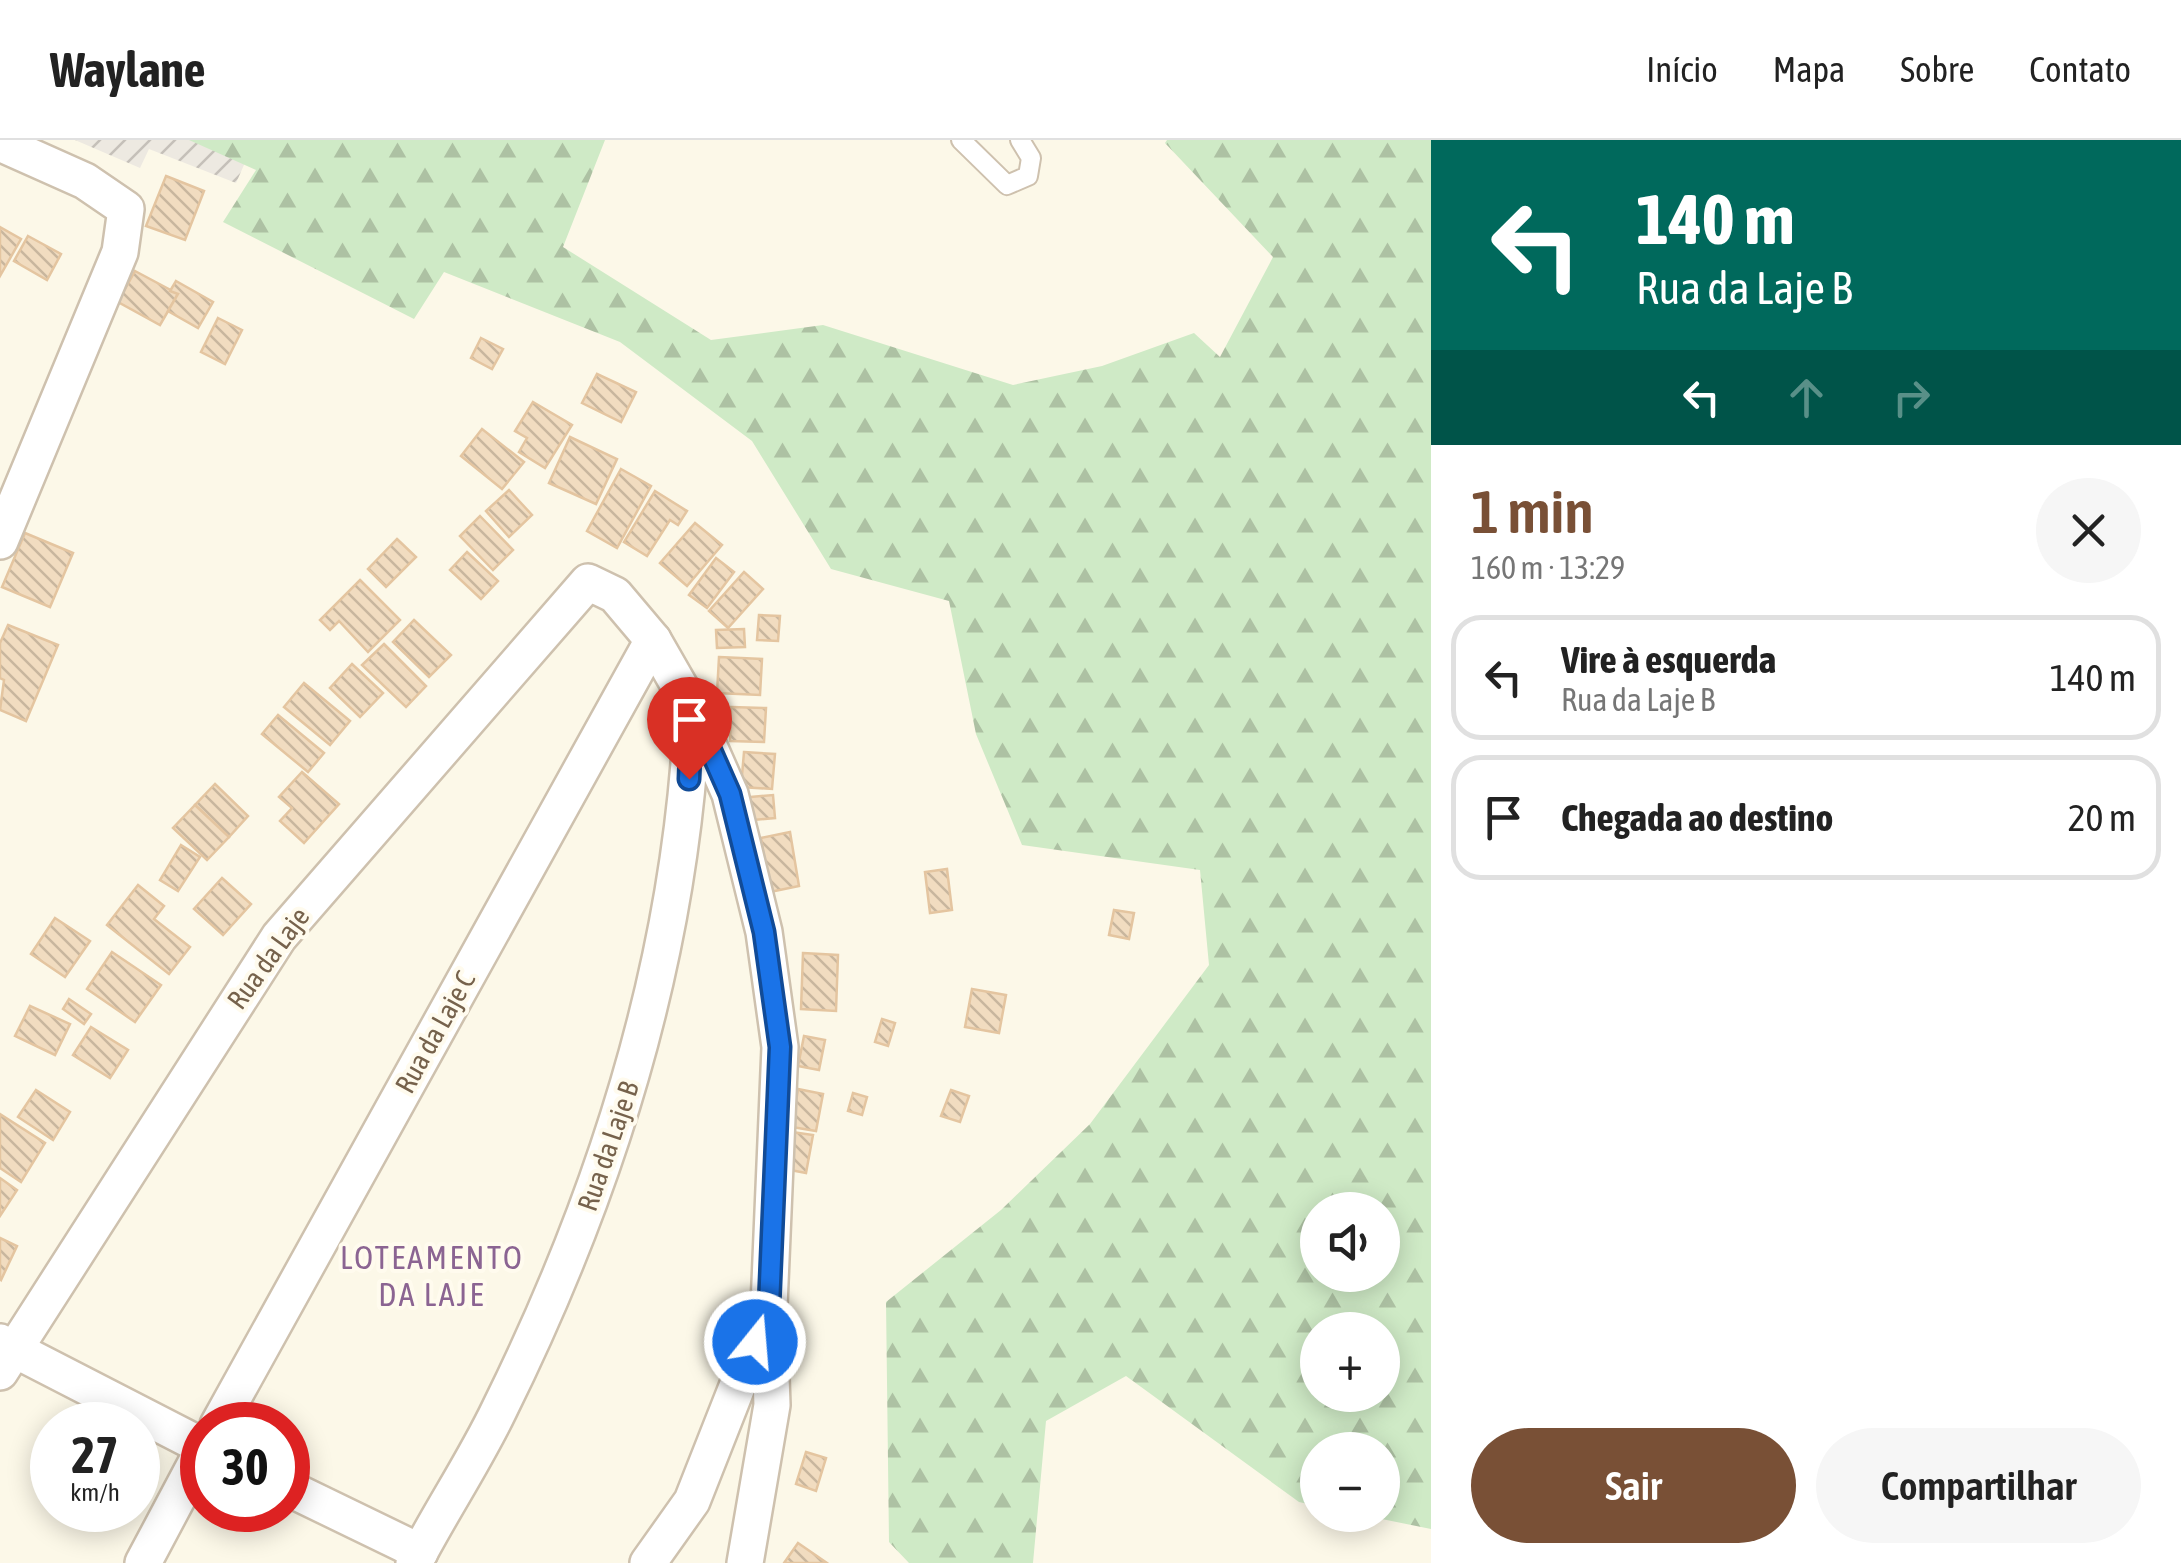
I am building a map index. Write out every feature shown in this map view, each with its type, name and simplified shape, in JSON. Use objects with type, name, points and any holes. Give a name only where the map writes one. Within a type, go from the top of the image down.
[{"type":"street","points":[[0,143],[86,180],[126,209],[120,252],[0,540]]},
{"type":"street","name":"Rua da Laje","points":[[5,1354],[279,937],[588,582],[615,596],[654,640]]},
{"type":"street","points":[[654,640],[692,708],[730,794],[764,932],[780,1047],[769,1306],[772,1405],[744,1563]]},
{"type":"street","name":"Rua da Laje C","points":[[231,1402],[654,640]]},
{"type":"street","name":"Rua da Laje B","points":[[417,1558],[498,1412],[573,1250],[637,1062],[687,815],[692,708]]},
{"type":"street","points":[[648,1563],[692,1501],[769,1306]]},
{"type":"street","points":[[5,1354],[180,1438]]},
{"type":"street","points":[[144,1563],[180,1492]]},
{"type":"street","points":[[310,1500],[417,1558]]},
{"type":"lane","points":[[961,140],[1006,185],[1028,176],[1031,158],[1020,140]]},
{"type":"shaded area","points":[[75,140],[255,140],[236,183],[149,149],[140,168]]},
{"type":"green space","points":[[189,140],[605,140],[563,247],[711,340],[823,325],[1013,385],[1102,366],[1194,333],[1220,357],[1273,257],[1165,143],[1167,140],[1431,140],[1431,1529],[1400,1523],[1400,1432],[1300,1432],[1300,1502],[1126,1376],[1046,1421],[1033,1563],[909,1563],[889,1542],[886,1302],[1001,1210],[1090,1124],[1209,965],[1200,870],[1022,845],[976,734],[949,601],[831,569],[752,441],[620,342],[444,272],[414,319],[223,222],[256,170]]},
{"type":"building","points":[[166,176],[204,191],[185,240],[146,226]]},
{"type":"building","points":[[0,227],[21,239],[0,276]]},
{"type":"building","points":[[28,236],[61,254],[47,280],[14,261]]},
{"type":"building","points":[[135,271],[178,294],[160,325],[118,302]]},
{"type":"building","points":[[176,281],[213,302],[198,328],[168,311],[178,294],[170,291]]},
{"type":"building","points":[[218,318],[242,330],[225,364],[201,352]]},
{"type":"building","points":[[481,338],[503,349],[492,369],[471,358]]},
{"type":"building","points":[[597,374],[636,392],[621,422],[582,403]]},
{"type":"building","points":[[533,402],[572,425],[545,468],[519,452],[527,438],[515,431]]},
{"type":"building","points":[[482,429],[524,462],[502,489],[461,456]]},
{"type":"building","points":[[570,437],[617,459],[596,504],[549,483]]},
{"type":"building","points":[[621,469],[651,486],[617,548],[587,531]]},
{"type":"building","points":[[509,490],[532,515],[509,537],[486,511]]},
{"type":"building","points":[[655,491],[687,511],[678,525],[670,520],[647,556],[624,542]]},
{"type":"building","points":[[480,516],[513,550],[493,570],[460,536]]},
{"type":"building","points":[[695,523],[722,545],[687,586],[660,563]]},
{"type":"building","points":[[25,533],[73,553],[50,607],[2,587]]},
{"type":"building","points":[[397,539],[416,557],[386,587],[368,569]]},
{"type":"building","points":[[467,552],[498,581],[481,599],[450,570]]},
{"type":"building","points":[[716,558],[734,572],[707,608],[689,595]]},
{"type":"building","points":[[744,572],[763,589],[728,628],[709,611]]},
{"type":"building","points":[[360,580],[400,620],[368,652],[339,621],[330,630],[320,620]]},
{"type":"building","points":[[759,615],[780,616],[778,641],[757,640]]},
{"type":"building","points":[[414,620],[451,655],[429,677],[393,642]]},
{"type":"building","points":[[8,625],[58,645],[26,721],[0,710],[4,680],[0,678],[0,643]]},
{"type":"building","points":[[744,629],[745,647],[717,648],[716,630]]},
{"type":"building","points":[[384,644],[426,686],[406,707],[362,665]]},
{"type":"building","points":[[719,657],[762,659],[760,695],[717,693]]},
{"type":"building","points":[[352,664],[383,693],[360,717],[330,688]]},
{"type":"building","points":[[304,683],[350,721],[330,745],[284,707]]},
{"type":"building","points":[[731,707],[766,708],[764,742],[730,741]]},
{"type":"building","points":[[278,715],[324,753],[308,772],[262,734]]},
{"type":"building","points":[[744,752],[775,754],[772,789],[741,787]]},
{"type":"building","points":[[302,772],[339,804],[304,843],[280,821],[292,808],[279,797]]},
{"type":"building","points":[[215,784],[248,816],[229,837],[195,805]]},
{"type":"building","points":[[773,795],[775,818],[742,821],[740,798]]},
{"type":"building","points":[[195,805],[229,837],[207,860],[173,828]]},
{"type":"building","points":[[790,832],[799,886],[770,892],[761,838]]},
{"type":"building","points":[[181,845],[200,857],[178,891],[160,880]]},
{"type":"building","points":[[947,869],[952,910],[930,913],[925,872]]},
{"type":"building","points":[[222,878],[251,904],[223,935],[194,909]]},
{"type":"building","points":[[138,885],[164,906],[154,919],[190,947],[169,974],[107,925]]},
{"type":"building","points":[[1114,910],[1134,913],[1129,939],[1109,935]]},
{"type":"building","points":[[55,918],[90,941],[65,977],[31,954]]},
{"type":"building","points":[[112,952],[161,985],[135,1022],[87,989]]},
{"type":"building","points":[[803,953],[838,955],[836,1011],[801,1009]]},
{"type":"building","points":[[972,989],[1006,995],[999,1033],[965,1027]]},
{"type":"building","points":[[69,999],[91,1014],[84,1024],[63,1009]]},
{"type":"building","points":[[30,1006],[70,1024],[55,1055],[15,1036]]},
{"type":"building","points":[[882,1019],[895,1023],[888,1046],[875,1042]]},
{"type":"building","points":[[91,1027],[128,1050],[110,1078],[73,1055]]},
{"type":"building","points":[[804,1036],[825,1040],[819,1070],[798,1066]]},
{"type":"building","points":[[798,1089],[823,1094],[816,1131],[792,1127]]},
{"type":"building","points":[[36,1090],[70,1112],[53,1140],[18,1117]]},
{"type":"building","points":[[951,1090],[969,1096],[960,1122],[941,1116]]},
{"type":"building","points":[[853,1093],[867,1097],[862,1115],[848,1111]]},
{"type":"building","points":[[0,1114],[45,1143],[21,1182],[0,1168]]},
{"type":"building","points":[[792,1132],[813,1135],[806,1173],[785,1169]]},
{"type":"building","points":[[0,1178],[17,1190],[0,1216]]},
{"type":"building","points":[[0,1238],[17,1246],[1,1280],[0,1279]]},
{"type":"building","points":[[806,1452],[826,1458],[816,1491],[796,1484]]},
{"type":"building","points":[[798,1543],[827,1563],[784,1563]]},
{"type":"district","name":"LOTEAMENTO DA LAJE","points":[[432,1276]]},
{"type":"route","points":[[689,779],[692,708],[730,794],[764,932],[780,1047],[769,1306],[755,1342]]}]
